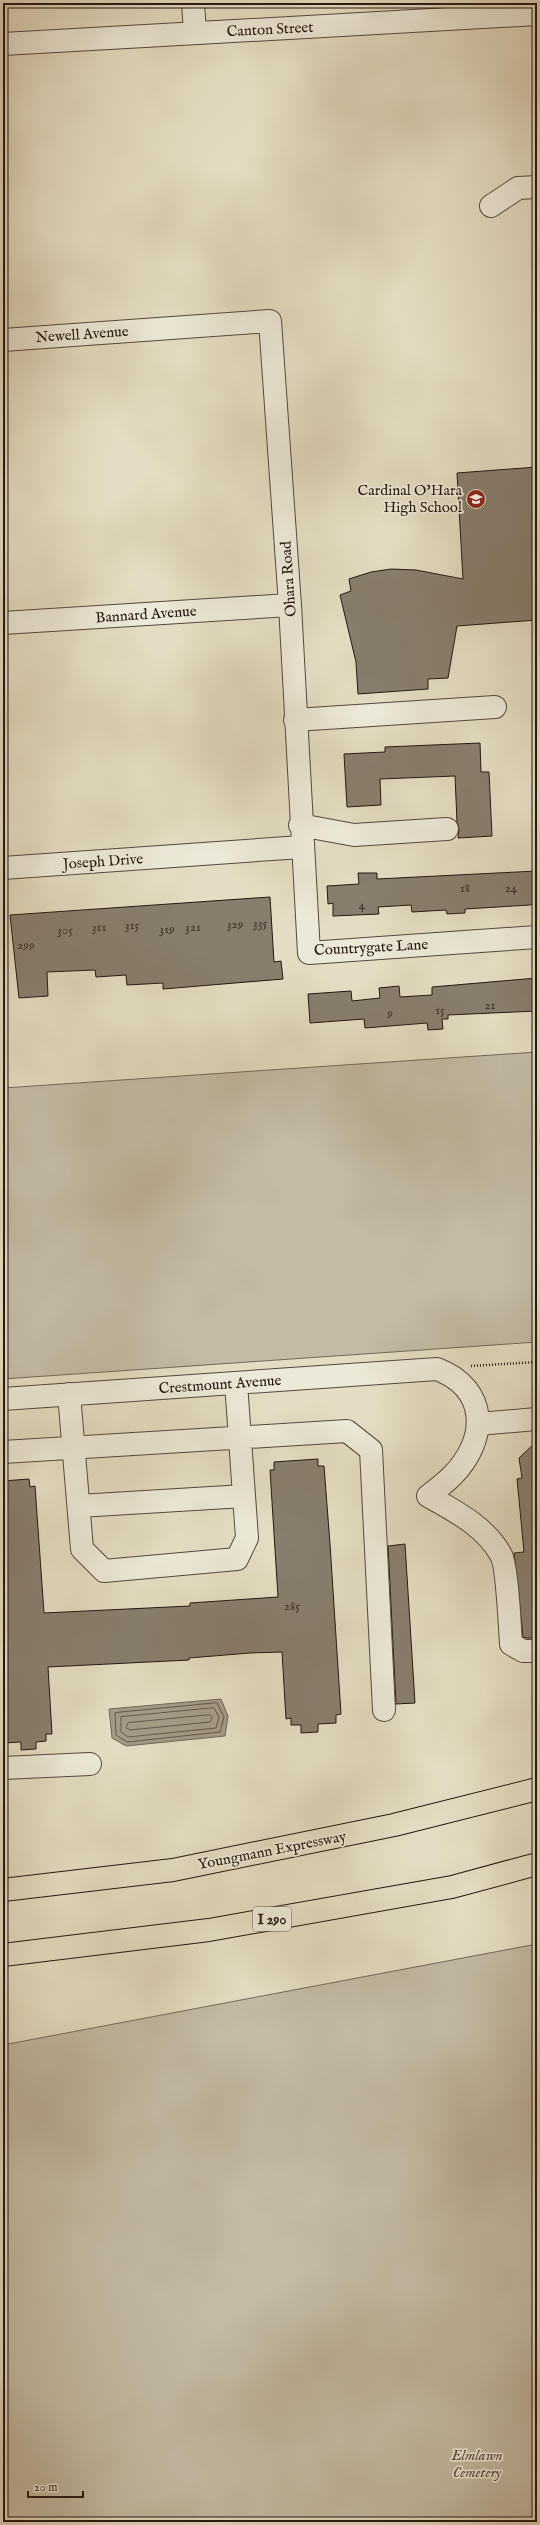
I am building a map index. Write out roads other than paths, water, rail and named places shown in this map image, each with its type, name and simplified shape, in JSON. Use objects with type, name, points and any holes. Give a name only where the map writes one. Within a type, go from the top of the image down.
[{"type":"highway","name":"Youngmann Expressway","points":[[3,1890],[173,1870],[394,1825],[537,1789]]},
{"type":"highway","name":"I 290","points":[[3,1955],[209,1930],[452,1887],[537,1864]]},
{"type":"street","points":[[193,3],[195,33]]},
{"type":"street","name":"Canton Street","points":[[3,44],[537,14]]},
{"type":"street","points":[[491,206],[518,188],[537,187]]},
{"type":"street","name":"Ohara Road","points":[[161,328],[270,321],[290,605],[301,847]]},
{"type":"street","name":"Newell Avenue","points":[[3,340],[161,328]]},
{"type":"street","name":"Bannard Avenue","points":[[3,624],[290,605]]},
{"type":"street","points":[[295,720],[495,707]]},
{"type":"street","points":[[300,825],[354,836],[447,829]]},
{"type":"street","name":"Joseph Drive","points":[[3,868],[301,847]]},
{"type":"street","name":"Countrygate Lane","points":[[301,847],[308,953],[537,938]]},
{"type":"street","name":"Crestmount Avenue","points":[[3,1399],[437,1369],[459,1379],[470,1392],[475,1405],[478,1424]]},
{"type":"street","points":[[69,1394],[82,1549],[104,1572],[237,1559],[247,1538],[236,1383]]},
{"type":"street","points":[[537,1419],[478,1424],[471,1450],[453,1476],[428,1496],[463,1515],[489,1538],[502,1556],[511,1644],[523,1651],[537,1651]]},
{"type":"street","points":[[3,1452],[347,1431],[371,1450],[384,1710]]},
{"type":"street","points":[[79,1506],[244,1496]]},
{"type":"street","points":[[3,1768],[90,1764]]},
{"type":"water","points":[[221,1699],[228,1716],[225,1736],[126,1746],[112,1738],[109,1709]]},
{"type":"place","name":"Cardinal O'Hara High School","points":[[476,499]]},
{"type":"park label","name":"Elmlawn Cemetery","points":[[477,2464]]}]
